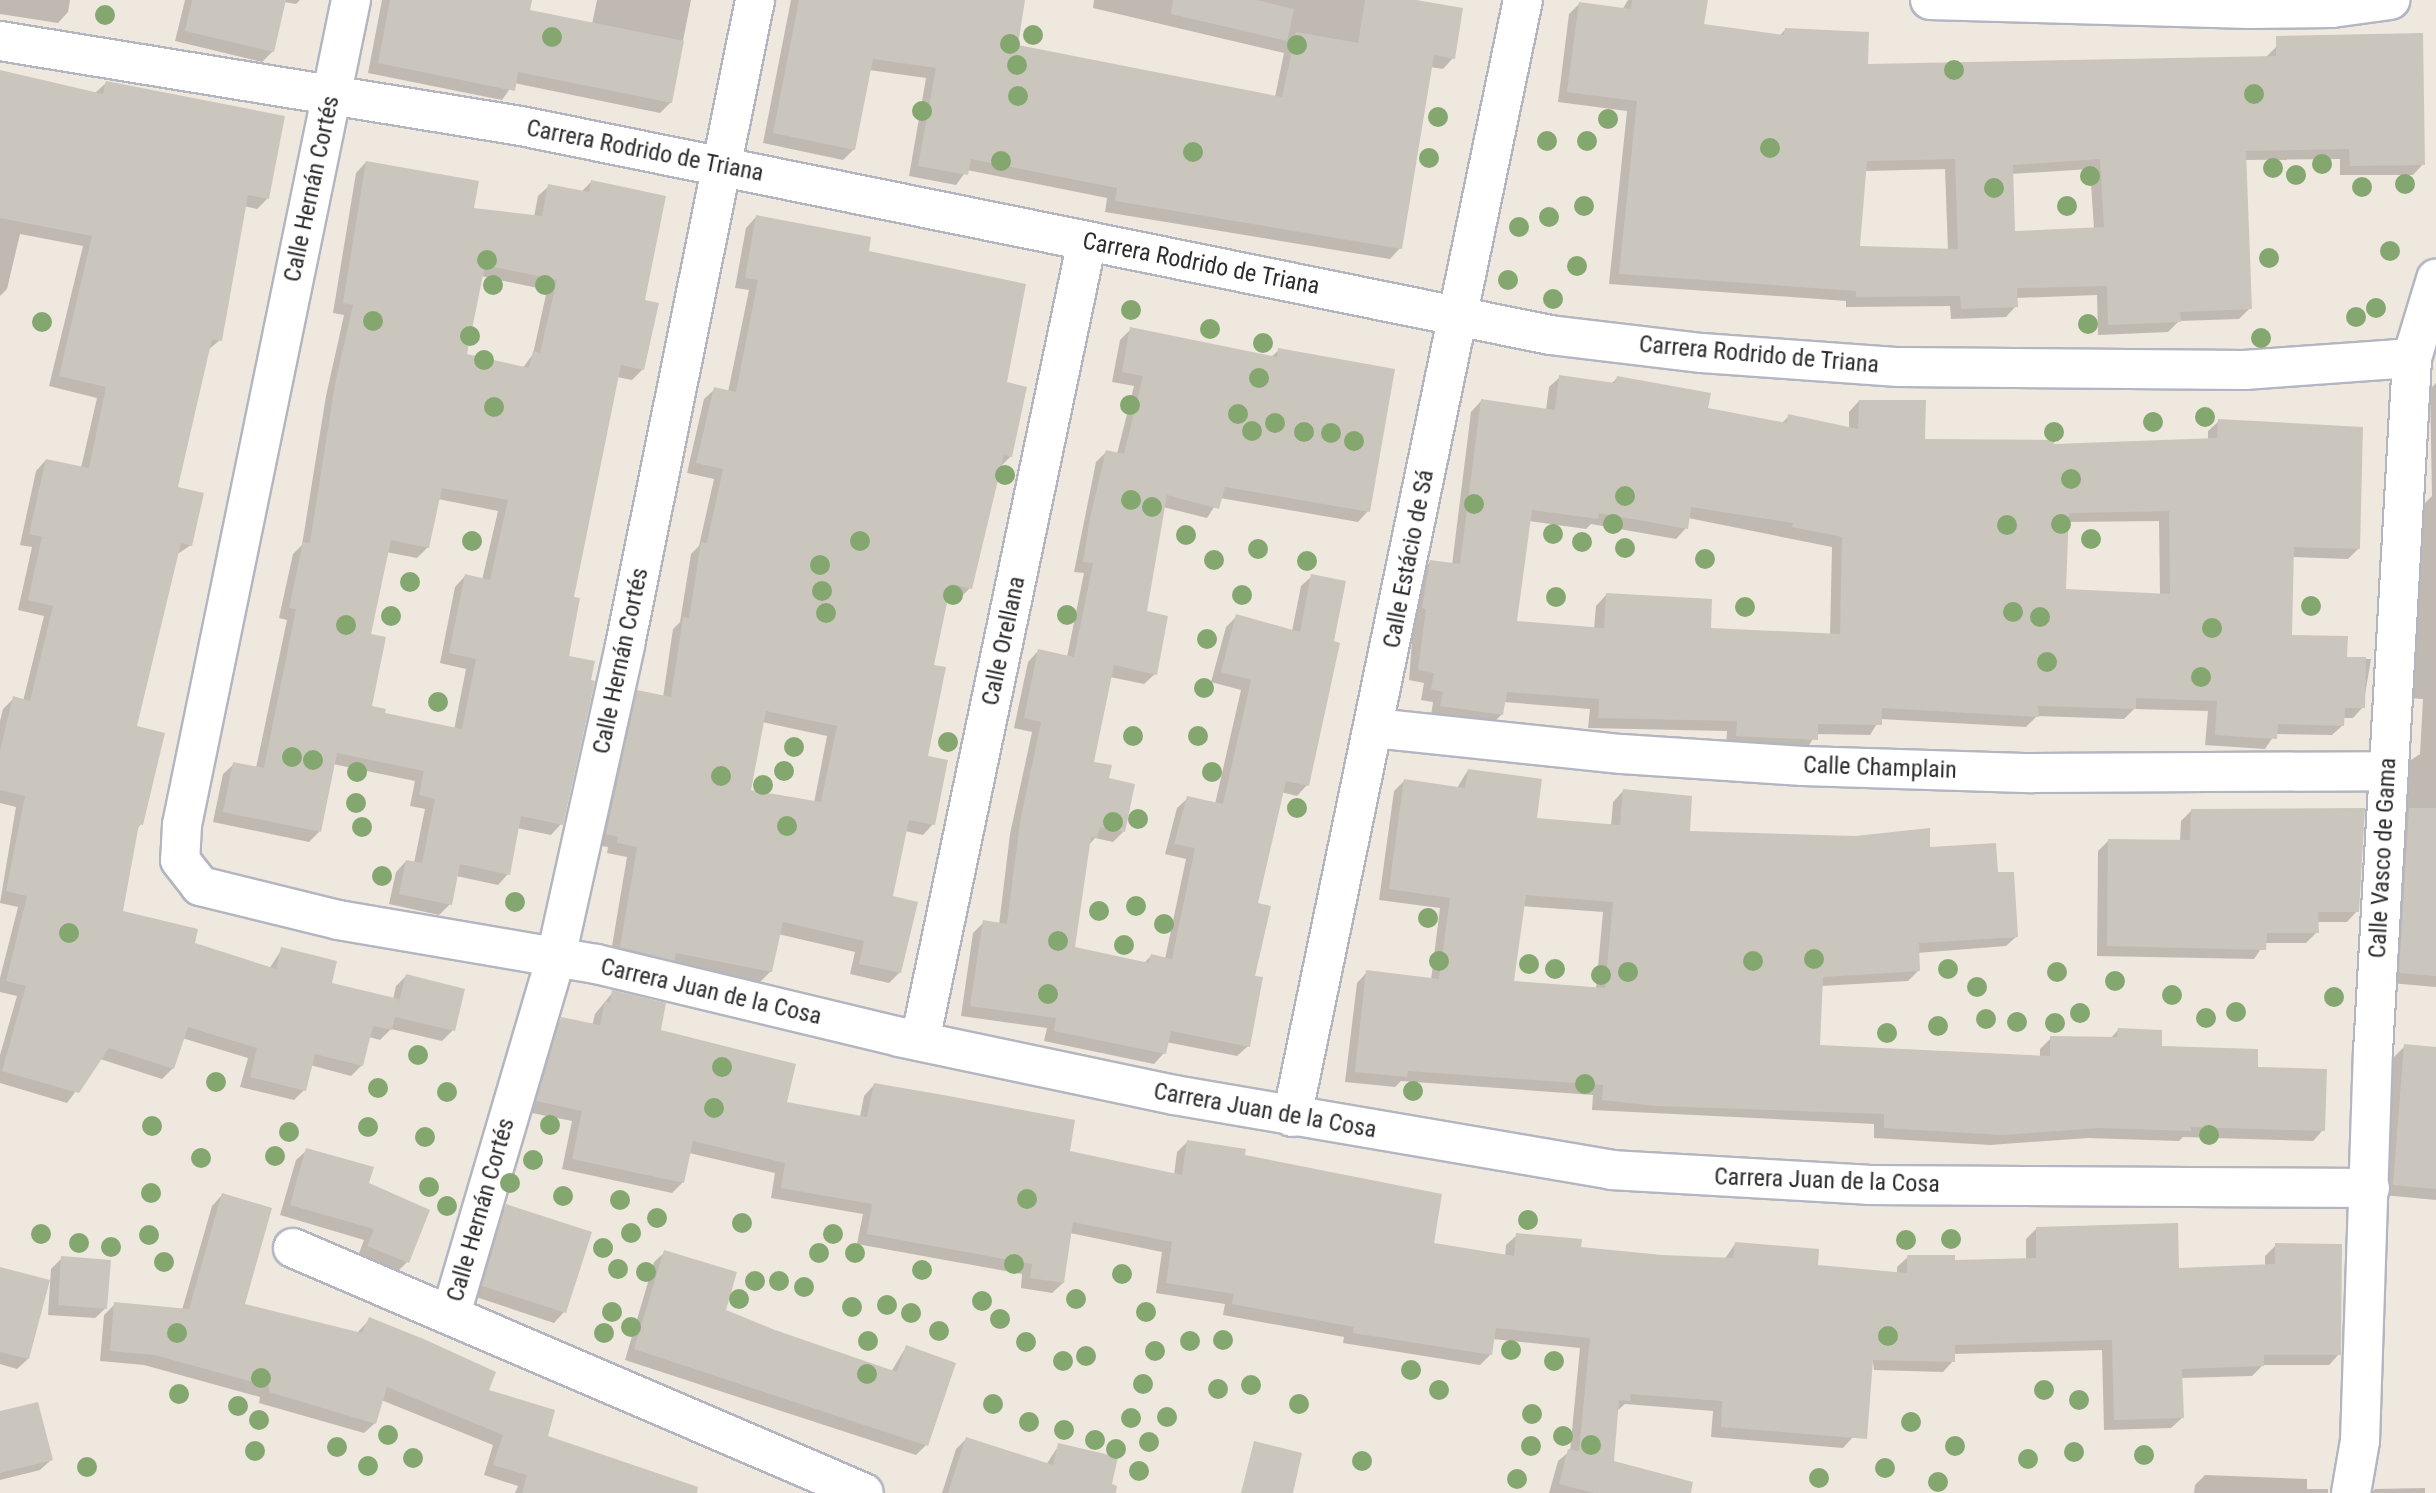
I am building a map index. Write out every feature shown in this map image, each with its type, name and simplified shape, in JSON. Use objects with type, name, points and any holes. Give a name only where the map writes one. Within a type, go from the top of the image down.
[{"type":"street","name":"Calle Hernán Cortés","points":[[187,871],[178,848],[182,825],[351,0]]},
{"type":"street","name":"Calle Hernán Cortés","points":[[451,1314],[556,957],[755,0]]},
{"type":"street","name":"Calle Estácio de Sá","points":[[1292,1117],[1523,0]]},
{"type":"street","points":[[1930,0],[2250,9],[2332,8],[2390,0]]},
{"type":"street","name":"Carrera Rodrido de Triana","points":[[0,41],[521,126],[1550,335],[1702,353],[1899,367],[2244,370],[2413,358]]},
{"type":"street","name":"Calle Orellana","points":[[920,1041],[1087,241]]},
{"type":"street","name":"Calle Vasco de Gama","points":[[2351,1493],[2360,1441],[2387,771],[2413,358],[2436,279]]},
{"type":"street","name":"Calle Champlain","points":[[1374,728],[1622,754],[1803,766],[2032,772],[2387,771]]},
{"type":"street","name":"Carrera Juan de la Cosa","points":[[187,871],[212,892],[338,920],[556,957],[920,1041],[1292,1117],[1598,1168],[1868,1185],[2370,1188]]},
{"type":"street","points":[[293,1248],[864,1493]]},
{"type":"building","points":[[192,0],[286,0],[274,52],[185,31]]},
{"type":"building","points":[[390,0],[532,0],[530,10],[684,41],[672,103],[518,72],[515,91],[378,63]]},
{"type":"building","points":[[799,0],[1025,0],[1018,45],[1282,97],[1296,32],[1358,43],[1365,0],[1416,0],[1463,8],[1455,59],[1434,55],[1402,249],[1115,201],[1117,188],[971,159],[968,175],[918,166],[936,68],[873,59],[855,150],[773,133]]},
{"type":"building","points":[[1173,0],[1257,0],[1294,9],[1287,41],[1171,14]]},
{"type":"building","points":[[1632,0],[1708,0],[1704,24],[1784,35],[1785,28],[1869,32],[1868,64],[2276,56],[2276,36],[2423,33],[2425,165],[2350,166],[2349,149],[2246,151],[2252,309],[2180,312],[2181,322],[2108,325],[2107,286],[2017,288],[2018,307],[1961,309],[1960,296],[1856,297],[1856,291],[1619,274],[1637,101],[1567,92],[1579,2],[1631,9]],"holes":[[[1955,159],[1958,249],[1860,246],[1867,161]],[[2100,159],[2104,227],[2015,231],[2013,165]]]},
{"type":"building","points":[[0,70],[103,94],[106,81],[285,116],[269,199],[248,195],[222,341],[212,339],[178,487],[204,493],[192,546],[181,543],[137,726],[165,733],[143,825],[139,824],[123,911],[198,929],[195,943],[276,969],[281,947],[337,961],[332,983],[399,999],[397,1009],[406,974],[465,989],[455,1031],[395,1017],[392,1030],[373,1026],[363,1066],[315,1054],[306,1091],[250,1077],[257,1048],[188,1027],[174,1069],[109,1048],[79,1093],[2,1071],[26,986],[6,981],[27,896],[6,891],[25,796],[0,790],[0,751],[13,696],[30,701],[53,606],[28,600],[42,537],[29,534],[46,459],[89,468],[106,387],[59,376],[92,236],[0,218]]},
{"type":"building","points":[[366,161],[479,181],[474,208],[542,216],[548,184],[589,192],[591,180],[666,196],[645,300],[659,303],[644,370],[621,365],[574,597],[580,598],[569,656],[595,661],[591,680],[595,681],[563,825],[521,816],[510,875],[460,864],[452,905],[399,894],[406,860],[422,863],[435,799],[419,795],[424,771],[337,753],[321,832],[223,812],[233,762],[264,768],[296,609],[289,608],[303,542],[310,543],[335,384],[353,305],[343,303]],"holes":[[[485,265],[557,280],[540,353],[533,351],[529,368],[467,354]],[[442,488],[508,500],[490,580],[465,574],[449,653],[476,659],[462,729],[385,713],[386,709],[372,706],[386,637],[371,634],[391,540],[429,548]]]},
{"type":"building","points":[[756,215],[871,237],[869,251],[1026,284],[1007,382],[1027,387],[1012,457],[1004,455],[972,589],[951,584],[934,665],[946,667],[928,756],[948,760],[935,825],[909,820],[893,896],[918,902],[901,973],[859,964],[864,941],[783,922],[772,972],[676,953],[675,961],[620,947],[637,847],[617,843],[618,837],[606,834],[637,690],[671,697],[683,617],[689,618],[701,542],[707,543],[723,469],[696,463],[714,387],[736,392],[758,280],[745,278]],"holes":[[[766,711],[837,726],[821,802],[751,790]]]},
{"type":"building","points":[[1130,327],[1277,357],[1278,348],[1395,369],[1370,512],[1225,487],[1219,509],[1167,495],[1147,611],[1168,616],[1157,675],[1114,665],[1094,762],[1112,765],[1109,778],[1135,784],[1125,832],[1100,827],[1097,838],[1091,837],[1075,947],[1149,963],[1151,954],[1172,959],[1195,848],[1174,844],[1187,796],[1223,804],[1251,680],[1221,672],[1236,614],[1300,632],[1311,574],[1346,581],[1334,641],[1340,643],[1309,786],[1286,781],[1258,903],[1271,906],[1255,976],[1263,977],[1250,1047],[1171,1031],[1166,1054],[1054,1031],[1056,1018],[970,1006],[983,920],[1007,924],[1020,822],[1041,722],[1024,718],[1038,649],[1074,657],[1093,563],[1083,562],[1106,450],[1124,454],[1143,376],[1122,372]]},
{"type":"building","points":[[1559,375],[1615,383],[1617,376],[1711,393],[1708,408],[1787,423],[1788,414],[1858,429],[1859,400],[1926,400],[1925,439],[2054,440],[2054,444],[2217,438],[2218,419],[2363,427],[2360,549],[2294,547],[2292,635],[2348,636],[2347,657],[2366,657],[2365,708],[2345,708],[2344,726],[2278,724],[2277,739],[2215,735],[2217,701],[2136,698],[2136,709],[2038,706],[2039,717],[1882,708],[1882,725],[1818,724],[1818,740],[1736,736],[1737,721],[1598,718],[1599,699],[1507,692],[1503,715],[1440,706],[1443,692],[1431,689],[1434,673],[1418,670],[1426,609],[1422,608],[1430,560],[1460,564],[1481,399],[1555,410]],"holes":[[[1691,507],[1793,523],[1792,527],[1842,537],[1840,634],[1711,628],[1712,599],[1606,593],[1604,628],[1517,621],[1532,510],[1598,519],[1599,513],[1688,529]],[[2169,511],[2170,594],[2066,589],[2069,513]]]},
{"type":"building","points":[[1468,769],[1542,779],[1537,818],[1620,825],[1623,789],[1692,796],[1690,831],[1855,836],[1930,828],[1930,847],[1996,843],[1998,872],[2014,872],[2018,937],[1919,943],[1920,971],[1823,977],[1820,1045],[2050,1056],[2050,1036],[2117,1037],[2118,1028],[2162,1030],[2162,1046],[2258,1049],[2258,1067],[2327,1069],[2325,1131],[2191,1127],[2191,1131],[2100,1128],[2002,1135],[1884,1128],[1884,1114],[1656,1106],[1602,1100],[1603,1085],[1408,1071],[1407,1077],[1355,1072],[1366,970],[1439,979],[1450,898],[1389,889],[1404,779],[1465,788]],"holes":[[[1526,895],[1613,902],[1605,988],[1514,981]]]},
{"type":"building","points":[[2365,808],[2359,912],[2318,912],[2319,933],[2267,933],[2266,950],[2107,946],[2108,839],[2190,840],[2191,809]]},
{"type":"building","points":[[2409,808],[2436,808],[2436,976],[2399,973]]},
{"type":"building","points":[[612,990],[666,1003],[661,1030],[796,1064],[787,1102],[867,1117],[874,1083],[949,1096],[1075,1120],[1070,1151],[1182,1175],[1187,1140],[1246,1149],[1245,1155],[1442,1194],[1434,1243],[1514,1256],[1516,1233],[1582,1239],[1581,1247],[1662,1255],[1733,1258],[1735,1242],[1819,1249],[1818,1265],[1907,1273],[1907,1255],[1955,1255],[1955,1260],[2036,1258],[2036,1227],[2178,1223],[2179,1268],[2275,1264],[2275,1243],[2342,1244],[2341,1355],[2264,1355],[2264,1366],[2182,1369],[2184,1418],[2114,1420],[2112,1340],[1955,1345],[1955,1362],[1873,1360],[1867,1439],[1721,1427],[1722,1401],[1631,1394],[1630,1401],[1619,1400],[1614,1461],[1693,1482],[1691,1493],[1594,1493],[1559,1484],[1568,1449],[1579,1451],[1590,1338],[1496,1328],[1492,1355],[1353,1333],[1354,1327],[1232,1304],[1234,1294],[1166,1283],[1172,1242],[1073,1222],[1064,1283],[1030,1278],[1032,1264],[867,1234],[872,1204],[781,1188],[785,1163],[693,1141],[684,1183],[572,1159],[582,1111],[536,1101],[561,1017],[600,1025],[605,1001],[610,1003]]},
{"type":"building","points":[[2404,1044],[2436,1047],[2436,1189],[2393,1185]]},
{"type":"building","points":[[306,1148],[374,1167],[369,1183],[430,1210],[409,1263],[367,1246],[374,1229],[290,1205]]},
{"type":"building","points":[[222,1193],[272,1208],[245,1304],[362,1333],[369,1317],[426,1340],[496,1372],[489,1390],[555,1410],[548,1436],[698,1487],[697,1493],[522,1493],[527,1475],[493,1465],[503,1435],[387,1387],[376,1424],[269,1392],[270,1387],[155,1355],[110,1351],[114,1302],[189,1309]]},
{"type":"building","points":[[506,1204],[592,1232],[566,1313],[482,1286]]},
{"type":"building","points":[[664,1250],[737,1272],[726,1310],[775,1330],[897,1372],[906,1345],[956,1363],[928,1446],[634,1349]]},
{"type":"building","points":[[61,1256],[111,1260],[107,1309],[58,1305]]},
{"type":"building","points":[[0,1267],[50,1280],[29,1359],[0,1352]]},
{"type":"building","points":[[38,1402],[53,1460],[0,1473],[0,1411]]},
{"type":"building","points":[[966,1437],[1053,1465],[1058,1443],[1118,1457],[1112,1484],[1117,1486],[1116,1493],[948,1493]]},
{"type":"building","points":[[1254,1441],[1302,1453],[1293,1493],[1241,1493]]}]
